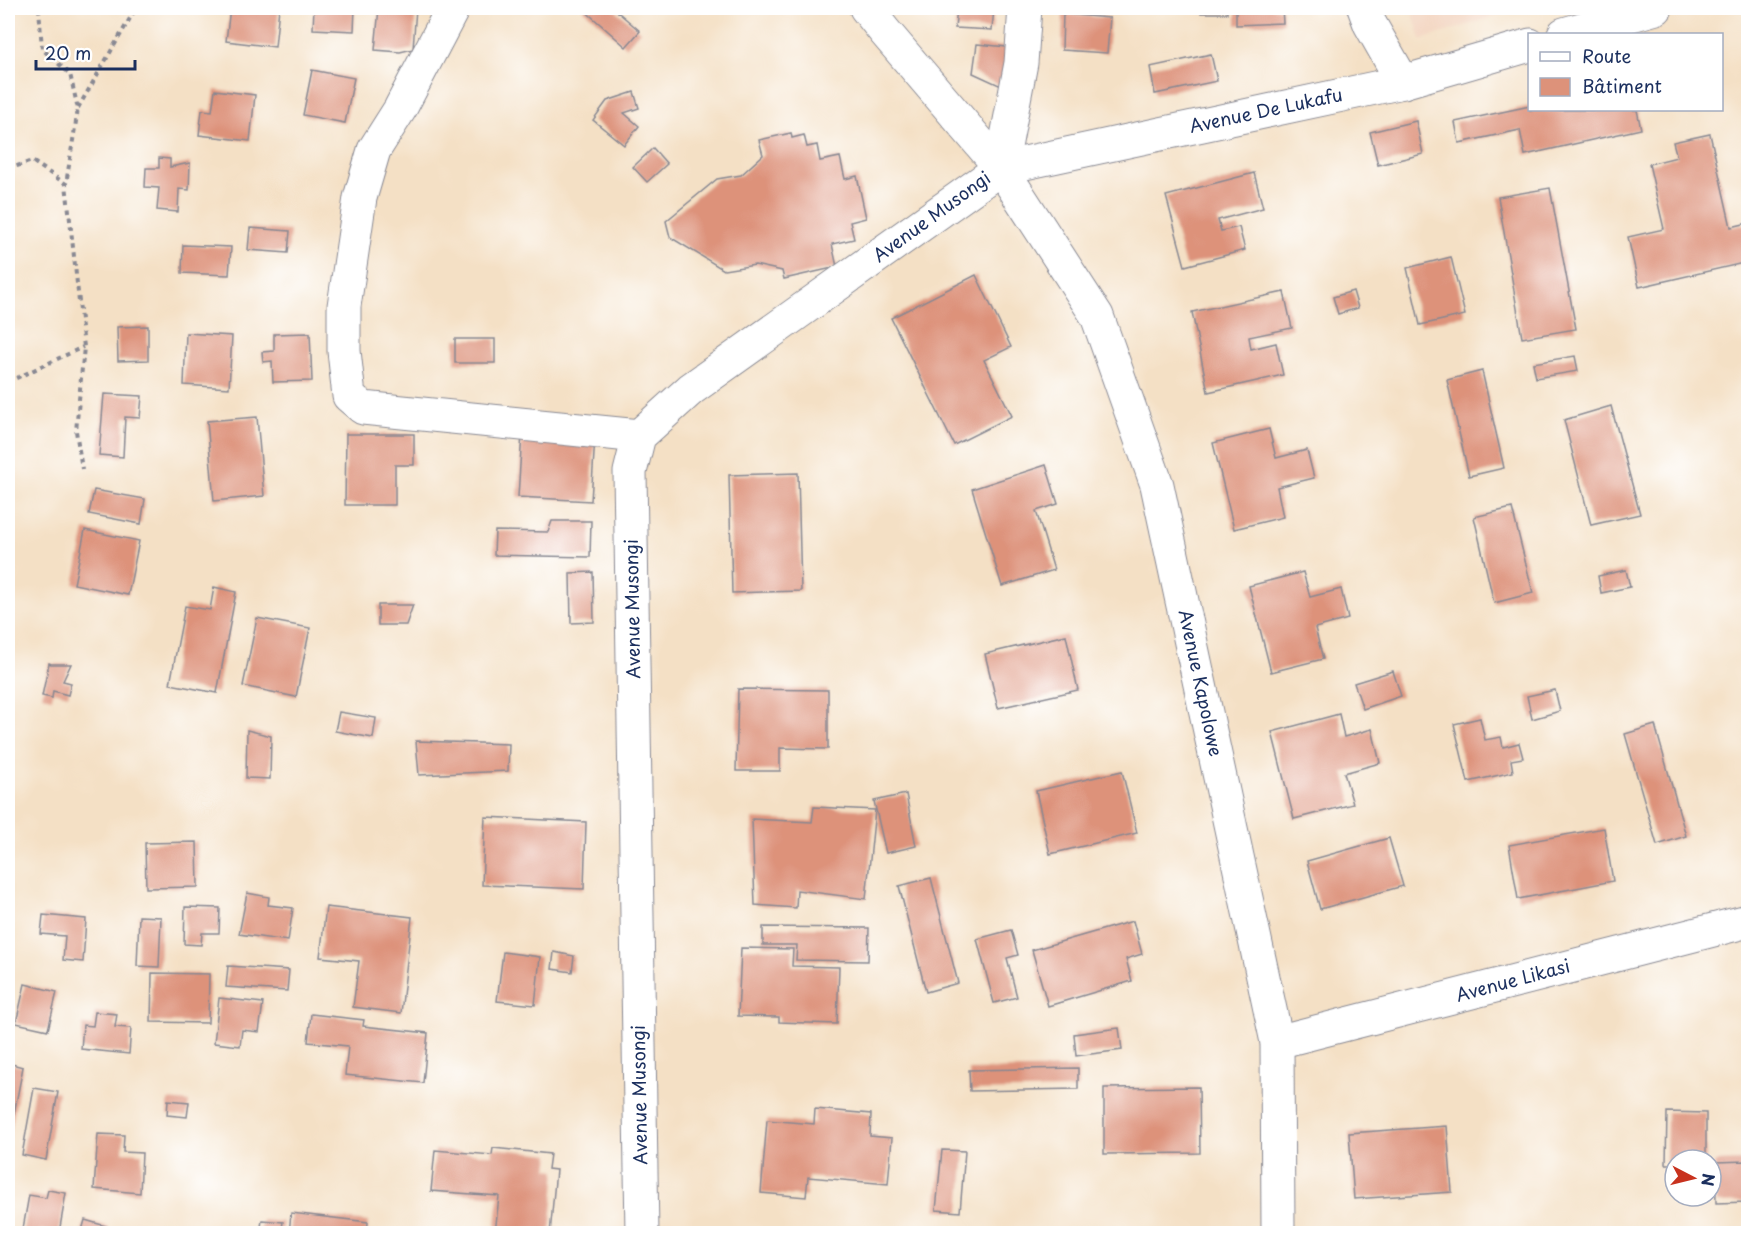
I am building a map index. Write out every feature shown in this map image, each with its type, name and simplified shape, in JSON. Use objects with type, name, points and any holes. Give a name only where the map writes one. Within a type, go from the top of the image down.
[{"type":"street","points":[[453,8],[400,109],[374,150],[360,198],[344,306],[344,351],[349,396],[363,408],[639,436]]},
{"type":"street","name":"Avenue Kapolowe","points":[[866,8],[1001,168],[1097,316],[1157,485],[1277,1042],[1278,1233]]},
{"type":"street","points":[[1001,168],[1021,63],[1025,8]]},
{"type":"street","points":[[1364,8],[1370,24],[1403,82]]},
{"type":"street","points":[[1568,33],[1656,8]]},
{"type":"street","name":"Avenue De Lukafu","points":[[1001,168],[1403,82],[1528,46]]},
{"type":"street","name":"Avenue Musongi","points":[[642,1233],[630,472],[639,436],[691,389],[1001,168]]},
{"type":"street","name":"Avenue Likasi","points":[[1277,1042],[1749,921]]},
{"type":"path","points":[[39,8],[42,49],[70,74],[78,109]]},
{"type":"path","points":[[82,469],[76,431],[84,347],[66,184],[78,109],[136,8]]},
{"type":"path","points":[[8,169],[33,160],[66,184]]},
{"type":"path","points":[[8,381],[84,347]]},
{"type":"shaded area","points":[[1411,8],[1521,8],[1421,40]]},
{"type":"building","points":[[230,8],[279,8],[275,47],[226,41]]},
{"type":"building","points":[[314,8],[355,8],[354,31],[313,29]]},
{"type":"building","points":[[379,8],[416,8],[413,49],[400,52],[375,50]]},
{"type":"building","points":[[582,8],[613,8],[640,31],[626,47]]},
{"type":"building","points":[[957,8],[994,8],[992,30],[955,28]]},
{"type":"building","points":[[1201,8],[1227,8],[1227,13],[1201,13]]},
{"type":"building","points":[[1236,8],[1282,8],[1283,23],[1236,25]]},
{"type":"building","points":[[1063,14],[1110,18],[1107,53],[1062,50]]},
{"type":"building","points":[[977,44],[1017,48],[1012,91],[973,73]]},
{"type":"building","points":[[1211,54],[1217,81],[1155,94],[1150,67]]},
{"type":"building","points":[[312,70],[354,78],[345,123],[303,115]]},
{"type":"building","points":[[215,90],[255,95],[250,141],[199,135],[202,110],[212,111]]},
{"type":"building","points":[[634,92],[639,108],[624,113],[639,126],[624,145],[593,120],[607,101]]},
{"type":"building","points":[[1528,106],[1528,111],[1637,111],[1641,129],[1525,155],[1520,130],[1459,143],[1455,122]]},
{"type":"building","points":[[1416,121],[1423,154],[1378,165],[1370,132]]},
{"type":"building","points":[[791,133],[792,138],[804,135],[807,147],[817,145],[820,161],[840,157],[845,179],[857,176],[866,218],[850,222],[854,239],[832,244],[837,267],[784,279],[782,271],[755,265],[724,270],[670,237],[666,221],[717,179],[741,175],[763,155],[759,140]]},
{"type":"building","points":[[1710,134],[1731,227],[1748,223],[1748,262],[1639,287],[1628,237],[1664,229],[1649,164],[1677,157],[1673,142]]},
{"type":"building","points":[[653,148],[667,164],[647,182],[633,167]]},
{"type":"building","points":[[159,158],[170,159],[170,167],[190,163],[189,190],[179,189],[178,212],[157,210],[159,188],[145,187],[146,168],[159,168]]},
{"type":"building","points":[[1254,173],[1263,208],[1218,220],[1221,231],[1239,227],[1245,250],[1185,266],[1166,196]]},
{"type":"building","points":[[1550,188],[1576,329],[1522,338],[1498,197]]},
{"type":"building","points":[[250,228],[290,231],[288,253],[248,250]]},
{"type":"building","points":[[183,245],[231,247],[229,275],[182,273]]},
{"type":"building","points":[[1451,257],[1465,315],[1420,325],[1407,268]]},
{"type":"building","points":[[976,275],[1011,347],[984,360],[1012,416],[954,445],[891,318]]},
{"type":"building","points":[[1353,291],[1358,308],[1338,314],[1333,297]]},
{"type":"building","points":[[1284,292],[1292,328],[1249,337],[1251,349],[1276,343],[1283,375],[1208,392],[1192,312]]},
{"type":"building","points":[[148,326],[148,360],[118,361],[117,327]]},
{"type":"building","points":[[186,333],[232,336],[229,388],[184,385]]},
{"type":"building","points":[[310,333],[312,381],[273,382],[272,361],[263,362],[262,352],[274,351],[274,334]]},
{"type":"building","points":[[455,339],[495,339],[495,363],[455,363]]},
{"type":"building","points":[[1575,356],[1578,371],[1536,378],[1533,363]]},
{"type":"building","points":[[1482,371],[1504,468],[1469,476],[1447,380]]},
{"type":"building","points":[[104,394],[142,396],[140,418],[125,417],[123,457],[99,455]]},
{"type":"building","points":[[1611,406],[1640,514],[1591,525],[1564,420]]},
{"type":"building","points":[[257,417],[264,496],[214,501],[207,421]]},
{"type":"building","points":[[1269,429],[1276,458],[1307,450],[1314,478],[1277,487],[1283,517],[1234,529],[1213,443]]},
{"type":"building","points":[[522,433],[595,437],[591,501],[518,497]]},
{"type":"building","points":[[346,434],[414,434],[414,465],[395,465],[395,505],[345,505]]},
{"type":"building","points":[[1046,465],[1058,504],[1036,511],[1054,570],[1002,586],[972,489]]},
{"type":"building","points":[[798,473],[801,591],[732,593],[729,475]]},
{"type":"building","points":[[94,490],[145,499],[141,524],[89,514]]},
{"type":"building","points":[[1512,508],[1533,593],[1494,603],[1474,517]]},
{"type":"building","points":[[552,521],[591,521],[590,557],[494,555],[495,531],[548,532]]},
{"type":"building","points":[[85,530],[139,541],[128,595],[74,584]]},
{"type":"building","points":[[1626,570],[1630,587],[1601,593],[1598,576]]},
{"type":"building","points":[[593,572],[594,622],[571,623],[570,573]]},
{"type":"building","points":[[1303,572],[1310,597],[1341,589],[1348,619],[1315,628],[1323,659],[1271,672],[1249,586]]},
{"type":"building","points":[[214,587],[236,592],[217,693],[170,684],[185,606],[210,610]]},
{"type":"building","points":[[378,605],[413,605],[406,625],[378,625]]},
{"type":"building","points":[[257,618],[310,628],[296,697],[243,686]]},
{"type":"building","points":[[1066,635],[1078,690],[998,708],[985,654]]},
{"type":"building","points":[[49,663],[71,664],[63,681],[71,683],[68,695],[53,691],[52,698],[42,696]]},
{"type":"building","points":[[1393,671],[1401,696],[1363,709],[1354,683]]},
{"type":"building","points":[[738,689],[828,690],[828,749],[780,748],[780,771],[736,771]]},
{"type":"building","points":[[1555,690],[1560,711],[1532,719],[1527,696]]},
{"type":"building","points":[[339,712],[376,718],[373,738],[335,731]]},
{"type":"building","points":[[1339,714],[1344,737],[1372,729],[1380,763],[1344,773],[1353,804],[1294,819],[1272,732]]},
{"type":"building","points":[[1480,718],[1485,740],[1501,737],[1503,747],[1519,743],[1523,758],[1511,760],[1513,772],[1468,782],[1454,724]]},
{"type":"building","points":[[1655,725],[1686,836],[1657,845],[1625,734]]},
{"type":"building","points":[[247,730],[271,736],[270,779],[246,778]]},
{"type":"building","points":[[416,741],[509,744],[508,771],[419,775]]},
{"type":"building","points":[[1122,771],[1137,833],[1050,854],[1036,791]]},
{"type":"building","points":[[906,794],[916,846],[886,853],[874,801]]},
{"type":"building","points":[[814,807],[875,810],[866,899],[797,890],[796,908],[755,905],[752,819],[812,822]]},
{"type":"building","points":[[485,817],[586,822],[584,889],[482,885]]},
{"type":"building","points":[[1604,828],[1613,881],[1518,899],[1509,845]]},
{"type":"building","points":[[1389,838],[1403,886],[1320,909],[1307,861]]},
{"type":"building","points":[[197,842],[198,887],[146,888],[145,843]]},
{"type":"building","points":[[931,878],[958,983],[926,992],[899,886]]},
{"type":"building","points":[[247,893],[269,897],[268,905],[293,908],[288,941],[239,934]]},
{"type":"building","points":[[185,907],[220,908],[219,933],[202,933],[201,945],[184,944]]},
{"type":"building","points":[[326,907],[412,917],[401,1013],[353,1007],[359,961],[320,957]]},
{"type":"building","points":[[43,915],[86,919],[83,962],[63,960],[65,936],[41,934]]},
{"type":"building","points":[[139,916],[161,917],[159,967],[137,966]]},
{"type":"building","points":[[1133,921],[1142,954],[1126,959],[1132,981],[1048,1006],[1032,950]]},
{"type":"building","points":[[763,927],[869,928],[868,961],[796,960],[797,945],[763,945]]},
{"type":"building","points":[[1011,930],[1018,955],[1007,958],[1017,997],[994,1003],[977,939]]},
{"type":"building","points":[[741,948],[793,949],[792,966],[839,967],[837,1024],[779,1022],[779,1017],[738,1016]]},
{"type":"building","points":[[503,952],[540,957],[535,1005],[497,1001]]},
{"type":"building","points":[[554,952],[574,956],[572,972],[552,969]]},
{"type":"building","points":[[228,966],[289,970],[287,991],[226,987]]},
{"type":"building","points":[[152,973],[209,974],[208,1023],[151,1022]]},
{"type":"building","points":[[25,984],[57,992],[48,1030],[16,1023]]},
{"type":"building","points":[[219,998],[263,1003],[259,1032],[242,1030],[240,1046],[214,1043]]},
{"type":"building","points":[[95,1012],[117,1014],[115,1027],[131,1028],[129,1054],[81,1049],[83,1025],[93,1026]]},
{"type":"building","points":[[311,1014],[364,1020],[363,1026],[428,1033],[423,1083],[345,1075],[348,1046],[308,1042]]},
{"type":"building","points":[[1119,1028],[1122,1050],[1076,1056],[1074,1034]]},
{"type":"building","points":[[8,1063],[23,1067],[9,1140],[8,1140]]},
{"type":"building","points":[[1078,1068],[1078,1089],[970,1091],[969,1070]]},
{"type":"building","points":[[1199,1087],[1200,1153],[1104,1154],[1104,1088]]},
{"type":"building","points":[[34,1088],[58,1092],[46,1160],[22,1155]]},
{"type":"building","points":[[168,1100],[189,1102],[187,1117],[167,1115]]},
{"type":"building","points":[[815,1109],[871,1114],[870,1136],[892,1138],[888,1184],[808,1177],[806,1197],[761,1193],[767,1120],[814,1124]]},
{"type":"building","points":[[1667,1112],[1706,1113],[1706,1148],[1666,1148]]},
{"type":"building","points":[[1447,1126],[1452,1192],[1354,1199],[1349,1133]]},
{"type":"building","points":[[98,1134],[124,1135],[123,1152],[142,1153],[140,1193],[94,1189]]},
{"type":"building","points":[[493,1148],[550,1154],[548,1169],[556,1170],[550,1234],[495,1234],[499,1196],[431,1191],[435,1150],[492,1155]]},
{"type":"building","points":[[942,1150],[965,1151],[960,1212],[936,1210]]},
{"type":"building","points":[[1748,1161],[1748,1202],[1723,1203],[1723,1162]]},
{"type":"building","points":[[48,1190],[66,1193],[59,1233],[40,1230],[39,1234],[22,1234],[29,1195],[46,1198]]},
{"type":"building","points":[[291,1213],[368,1222],[367,1234],[289,1234]]},
{"type":"building","points":[[85,1220],[109,1227],[107,1234],[81,1234]]},
{"type":"building","points":[[262,1220],[283,1222],[281,1234],[260,1234]]}]
